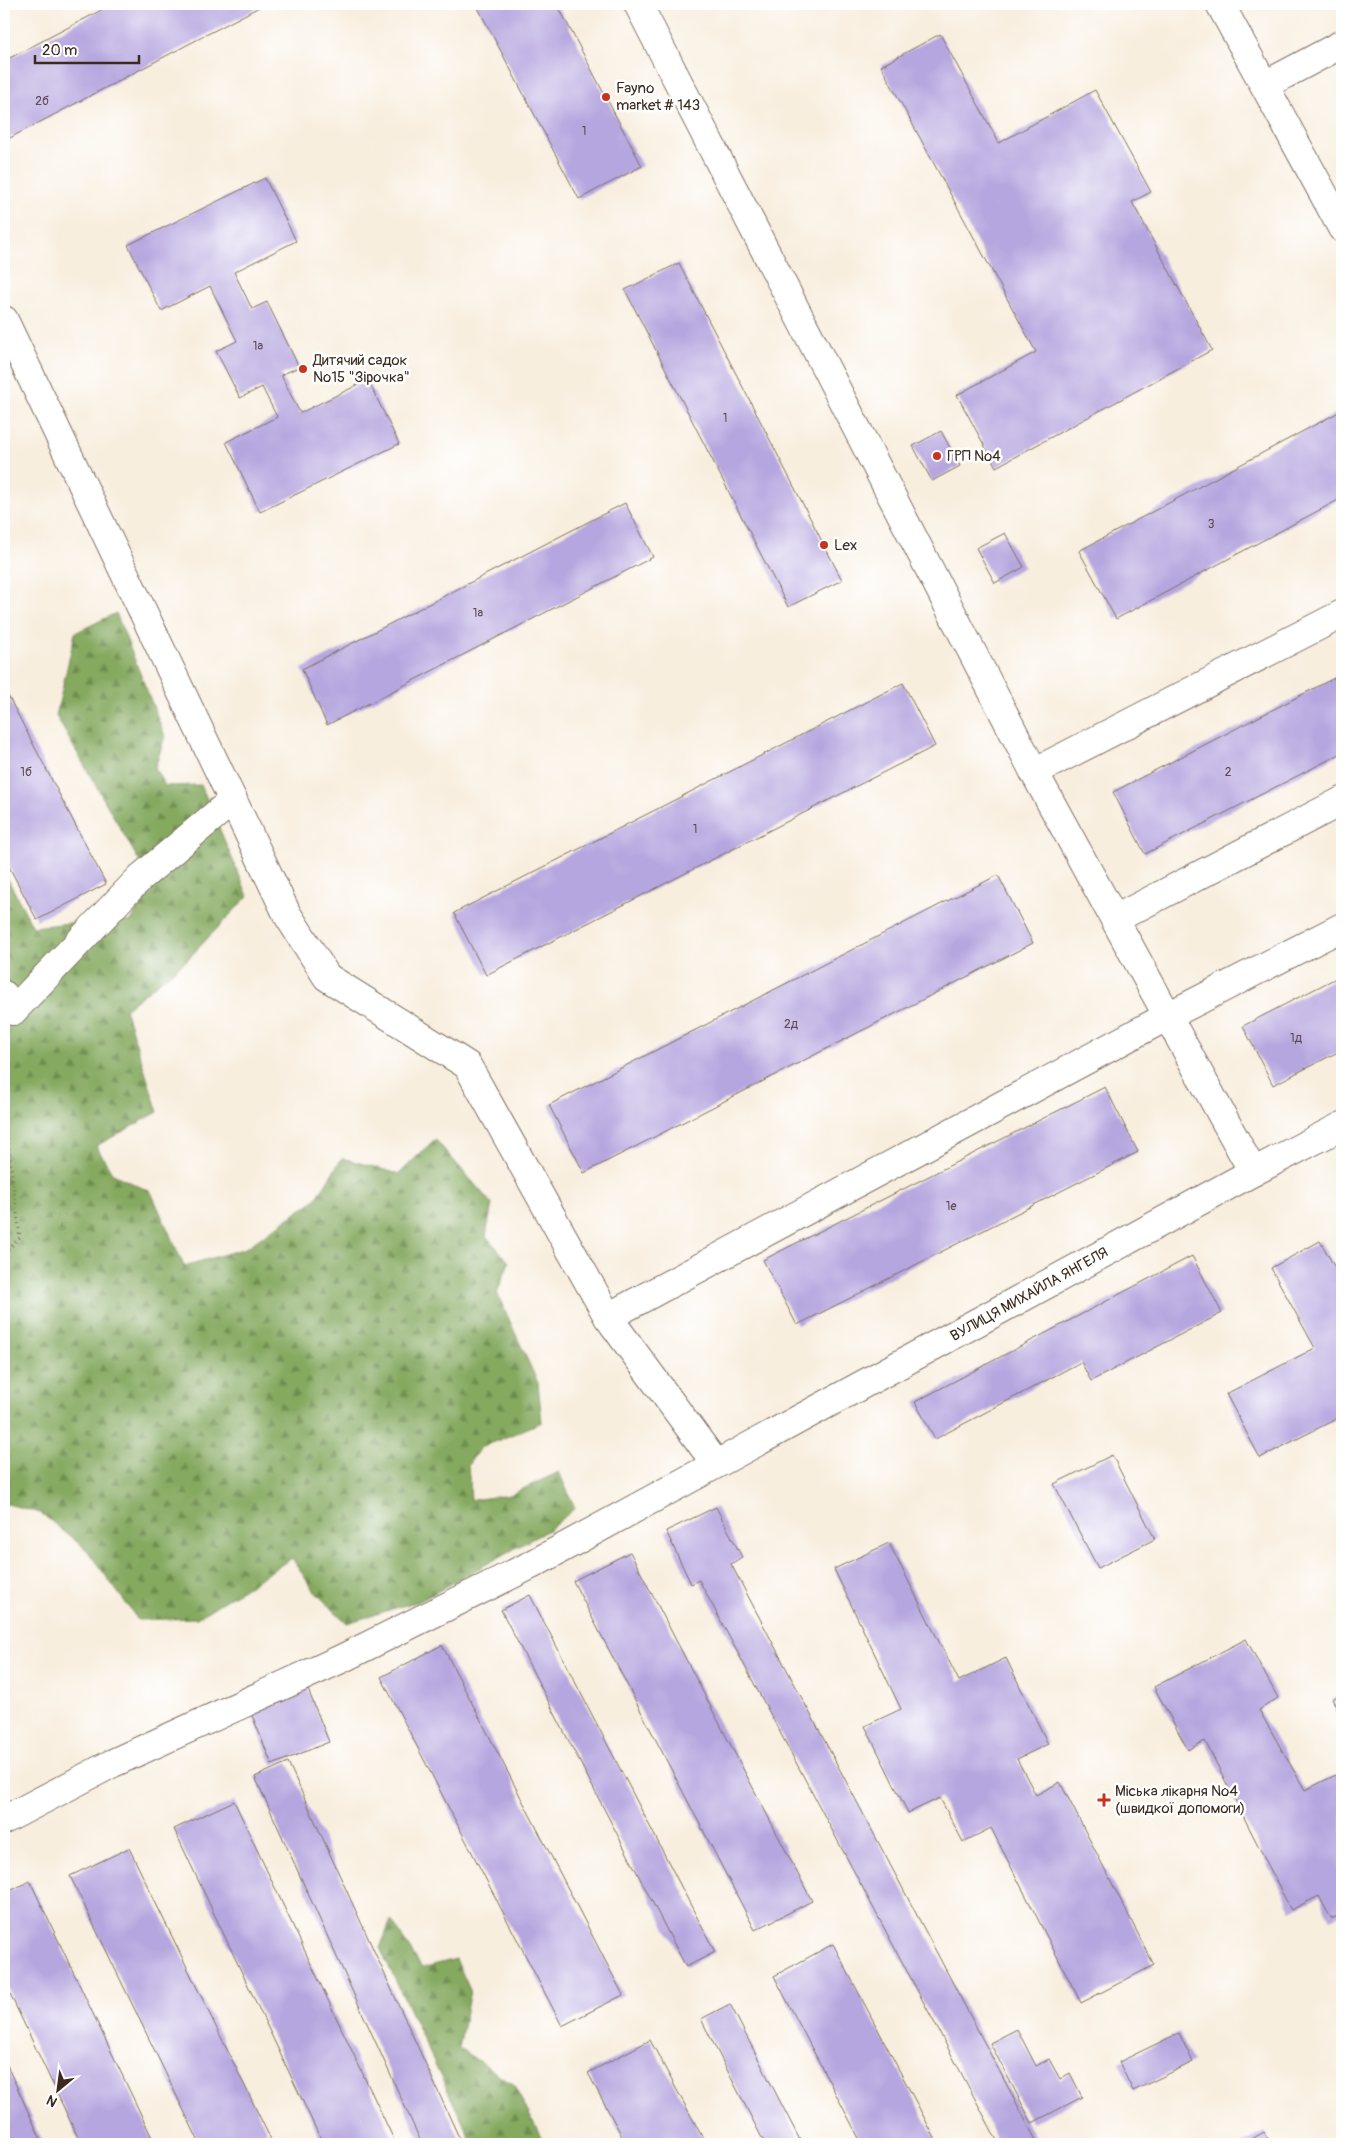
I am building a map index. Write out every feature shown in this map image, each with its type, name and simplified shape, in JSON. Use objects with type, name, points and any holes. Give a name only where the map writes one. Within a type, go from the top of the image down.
[{"type":"street","points":[[638,4],[1034,772],[1254,1172]]},
{"type":"street","points":[[1220,4],[1342,228]]},
{"type":"street","points":[[1265,85],[1342,44]]},
{"type":"street","points":[[4,320],[287,914],[327,977],[467,1065],[608,1317],[716,1464]]},
{"type":"street","points":[[1034,772],[1342,614]]},
{"type":"street","points":[[4,995],[13,1011],[140,878],[233,800]]},
{"type":"street","points":[[1115,919],[1342,801]]},
{"type":"street","points":[[608,1317],[1168,1016],[1342,927]]},
{"type":"street","name":"ВУЛИЦЯ МИХАЙЛА ЯНГЕЛЯ","points":[[4,1820],[113,1763],[341,1659],[533,1564],[1342,1126]]},
{"type":"path","points":[[4,1114],[20,1237],[4,1254]]},
{"type":"green space","points":[[116,613],[165,736],[155,768],[165,786],[201,785],[248,896],[188,959],[125,1009],[158,1112],[96,1146],[113,1174],[151,1192],[184,1266],[246,1248],[316,1199],[342,1158],[399,1174],[435,1139],[492,1204],[486,1236],[509,1262],[497,1293],[538,1383],[542,1422],[480,1448],[468,1465],[471,1500],[510,1495],[559,1472],[575,1508],[550,1529],[422,1600],[347,1623],[313,1590],[292,1558],[197,1618],[138,1620],[87,1550],[41,1513],[4,1503],[4,872],[33,927],[107,919],[131,922],[150,880],[56,716],[75,633]]},
{"type":"green space","points":[[391,1920],[422,1968],[456,1959],[470,1990],[459,2048],[513,2084],[545,2144],[473,2144],[380,1948]]},
{"type":"building","points":[[113,4],[265,4],[4,141],[4,61]]},
{"type":"building","points":[[476,4],[557,4],[642,166],[579,199]]},
{"type":"building","points":[[940,34],[999,143],[1095,90],[1151,192],[1132,202],[1212,350],[996,467],[957,395],[1036,352],[881,66]]},
{"type":"building","points":[[265,178],[296,241],[234,272],[252,309],[267,302],[299,367],[281,375],[300,413],[368,380],[399,444],[260,512],[226,442],[277,417],[262,387],[240,398],[216,351],[237,341],[210,286],[161,311],[128,245]]},
{"type":"building","points":[[679,263],[842,580],[788,607],[625,290]]},
{"type":"building","points":[[1339,412],[1342,419],[1342,498],[1116,619],[1079,551]]},
{"type":"building","name":"ГРП №4","points":[[941,431],[960,466],[932,481],[913,446]]},
{"type":"building","points":[[625,503],[653,557],[327,725],[302,669]]},
{"type":"building","points":[[1005,533],[1024,567],[995,583],[976,548]]},
{"type":"building","points":[[1342,674],[1342,753],[1145,854],[1113,792]]},
{"type":"building","points":[[903,683],[935,746],[486,975],[454,913]]},
{"type":"building","points":[[4,688],[106,884],[37,920],[4,857]]},
{"type":"building","points":[[998,875],[1033,943],[584,1173],[549,1105]]},
{"type":"building","points":[[1342,975],[1342,1050],[1273,1085],[1243,1026]]},
{"type":"building","points":[[1105,1087],[1138,1152],[797,1325],[763,1260]]},
{"type":"building","points":[[1320,1241],[1342,1280],[1342,1416],[1260,1458],[1226,1394],[1315,1348],[1271,1268]]},
{"type":"building","points":[[1192,1256],[1222,1313],[1091,1381],[1081,1362],[935,1439],[915,1402]]},
{"type":"building","points":[[1112,1455],[1155,1539],[1098,1568],[1054,1484]]},
{"type":"building","points":[[716,1507],[742,1557],[731,1564],[1038,2144],[999,2144],[699,1580],[691,1584],[666,1531]]},
{"type":"building","points":[[889,1543],[959,1681],[1006,1658],[1048,1744],[1017,1759],[1036,1795],[1060,1782],[1154,1965],[1081,2003],[991,1828],[963,1842],[940,1798],[908,1813],[865,1726],[901,1709],[834,1569]]},
{"type":"building","points":[[630,1552],[812,1901],[755,1930],[573,1581]]},
{"type":"building","points":[[530,1595],[715,1952],[686,1967],[501,1610]]},
{"type":"building","points":[[1246,1639],[1278,1698],[1259,1710],[1305,1790],[1342,1772],[1342,1914],[1331,1919],[1319,1896],[1291,1910],[1205,1741],[1188,1750],[1154,1687]]},
{"type":"building","points":[[442,1645],[623,1995],[562,2026],[381,1677]]},
{"type":"building","points":[[307,1687],[329,1742],[272,1765],[250,1710]]},
{"type":"building","points":[[1342,1694],[1342,1718],[1332,1699]]},
{"type":"building","points":[[288,1762],[462,2144],[422,2144],[255,1777]]},
{"type":"building","points":[[234,1801],[396,2144],[323,2144],[174,1829]]},
{"type":"building","points":[[129,1848],[273,2144],[200,2144],[70,1876]]},
{"type":"building","points":[[30,1881],[155,2144],[81,2144],[4,1981],[4,1894]]},
{"type":"building","points":[[833,1944],[938,2144],[862,2144],[774,1976]]},
{"type":"building","points":[[730,2004],[802,2144],[765,2144],[701,2019]]},
{"type":"building","points":[[1017,2029],[1036,2066],[1049,2059],[1060,2079],[1070,2073],[1082,2097],[1032,2123],[990,2043]]},
{"type":"building","points":[[1179,2033],[1193,2062],[1133,2091],[1119,2062]]},
{"type":"building","points":[[650,2040],[706,2144],[626,2144],[588,2073]]},
{"type":"building","points":[[4,2059],[43,2144],[4,2144]]},
{"type":"building","points":[[1264,2132],[1271,2144],[1243,2144]]},
{"type":"place","name":"Fayno market # 143","points":[[606,97]]},
{"type":"place","name":"Дитячий садок №15 \"Зірочка\"","points":[[303,369]]},
{"type":"place","name":"ГРП №4","points":[[937,456]]},
{"type":"place","name":"Lex","points":[[824,545]]},
{"type":"place","name":"Міська лікарня №4 (швидкої допомоги)","points":[[1104,1800]]}]
